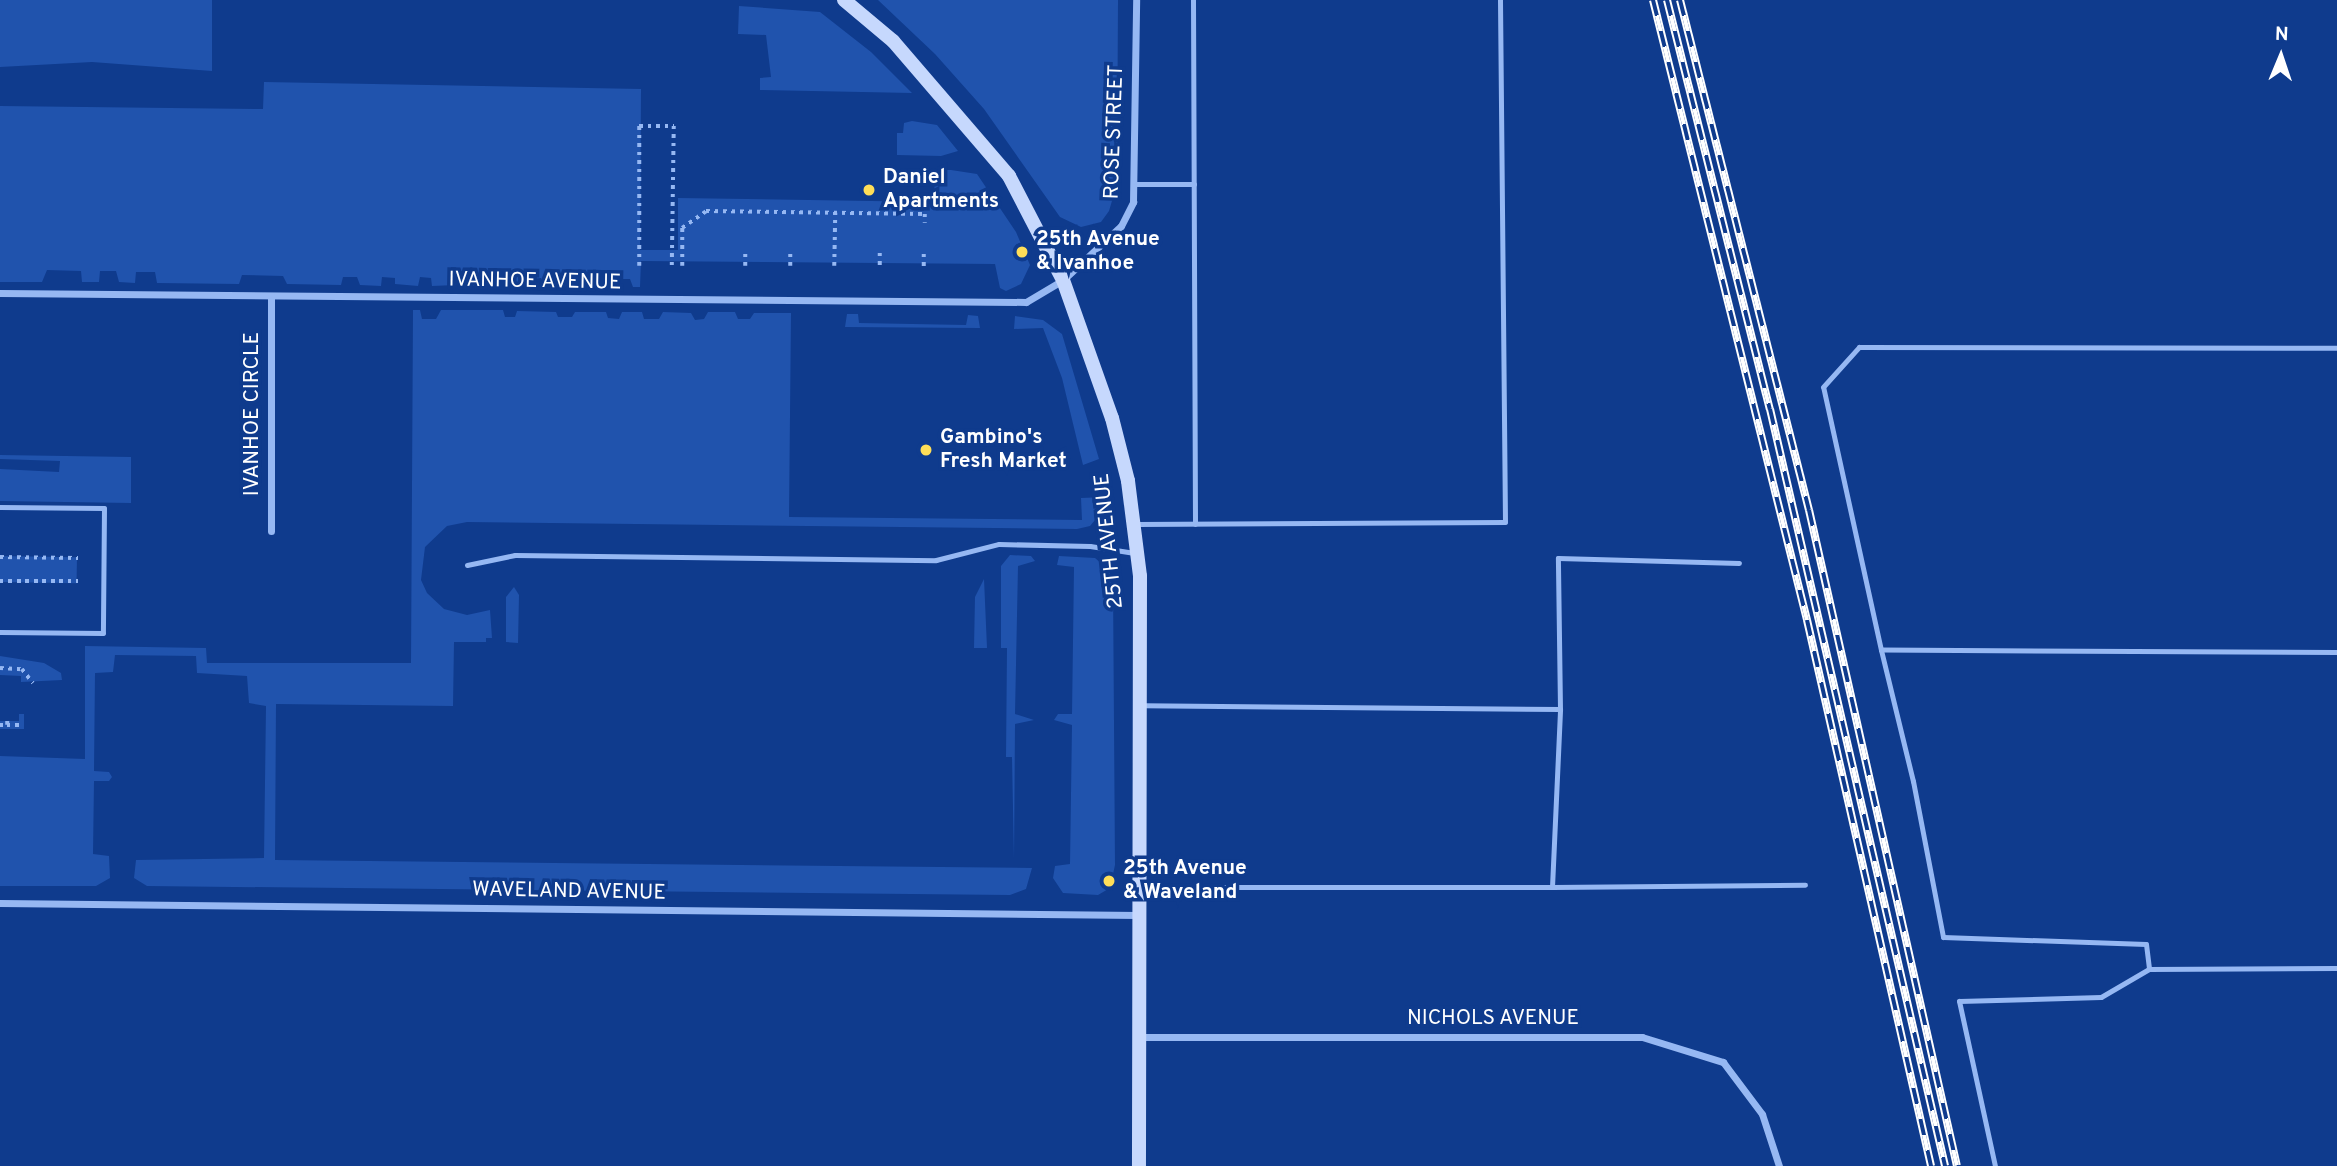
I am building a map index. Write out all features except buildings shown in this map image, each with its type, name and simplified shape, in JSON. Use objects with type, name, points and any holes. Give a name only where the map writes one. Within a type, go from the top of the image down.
[{"type":"street","name":"25TH AVENUE","points":[[844,0],[893,41],[978,134],[1009,176],[1063,280],[1112,418],[1137,554],[1139,1166]]},
{"type":"street","name":"ROSE STREET","points":[[1063,280],[1121,226],[1133,202],[1136,0]]},
{"type":"street","name":"IVANHOE AVENUE","points":[[0,293],[996,304],[1026,302],[1063,280]]},
{"type":"street","name":"IVANHOE CIRCLE","points":[[271,296],[271,531]]},
{"type":"street","name":"WAVELAND AVENUE","points":[[0,903],[1139,915]]},
{"type":"street","name":"NICHOLS AVENUE","points":[[1139,1037],[1642,1037],[1723,1062],[1762,1114],[1779,1166]]},
{"type":"lane","points":[[1193,0],[1195,524]]},
{"type":"lane","points":[[1133,524],[1505,522],[1500,0]]},
{"type":"lane","points":[[1135,184],[1194,184]]},
{"type":"lane","points":[[2149,969],[2146,944],[1943,937],[1913,782],[1881,650],[1824,387],[1859,347],[2337,348]]},
{"type":"lane","points":[[0,507],[104,508],[104,536],[103,633],[0,632]]},
{"type":"lane","points":[[467,565],[514,555],[936,560],[999,544],[1090,546],[1137,554]]},
{"type":"lane","points":[[1552,887],[1560,709],[1558,558],[1739,563]]},
{"type":"lane","points":[[1881,650],[2337,652]]},
{"type":"lane","points":[[1139,705],[1560,709]]},
{"type":"lane","points":[[1139,887],[1805,885]]},
{"type":"lane","points":[[1996,1166],[1959,1000],[2101,998],[2149,969],[2337,968]]},
{"type":"path","points":[[639,266],[639,126],[674,126],[672,266]]},
{"type":"path","points":[[681,266],[682,228],[706,211],[925,214],[925,223]]},
{"type":"path","points":[[746,220],[747,212]]},
{"type":"path","points":[[790,213],[790,221]]},
{"type":"path","points":[[834,266],[835,213]]},
{"type":"path","points":[[881,214],[881,222]]},
{"type":"path","points":[[745,266],[746,251]]},
{"type":"path","points":[[790,252],[790,266]]},
{"type":"path","points":[[880,253],[880,267]]},
{"type":"path","points":[[924,254],[924,267]]},
{"type":"path","points":[[0,557],[78,558]]},
{"type":"path","points":[[0,581],[78,582]]},
{"type":"path","points":[[0,668],[22,668],[33,683]]},
{"type":"path","points":[[0,725],[23,725]]},
{"type":"shaded area","points":[[0,0],[212,0],[212,71],[92,62],[0,67]]},
{"type":"shaded area","points":[[878,0],[1118,0],[1117,184],[1109,211],[1101,222],[1081,227],[1060,217],[984,109],[935,54]]},
{"type":"shaded area","points":[[739,6],[820,12],[871,52],[912,93],[760,90],[760,78],[771,77],[766,35],[738,34]]},
{"type":"shaded area","points":[[264,82],[641,89],[640,250],[678,250],[678,198],[934,202],[935,170],[951,170],[977,174],[1016,232],[1030,265],[1021,284],[1006,291],[1000,288],[995,264],[641,261],[640,287],[633,287],[630,279],[615,279],[612,287],[544,286],[541,278],[530,279],[529,286],[507,287],[504,278],[493,278],[492,286],[469,286],[467,277],[457,278],[456,285],[432,286],[431,278],[420,277],[418,286],[395,284],[395,278],[382,277],[381,286],[360,285],[357,277],[343,277],[341,285],[287,284],[283,276],[242,275],[239,284],[157,283],[155,272],[136,272],[135,283],[119,282],[116,271],[100,271],[99,282],[82,282],[81,271],[47,270],[42,282],[0,282],[0,106],[263,109]]},
{"type":"shaded area","points":[[912,121],[937,125],[958,151],[941,156],[897,155],[897,133],[903,133],[904,123]]},
{"type":"shaded area","points":[[413,310],[420,310],[422,319],[436,319],[441,310],[503,310],[505,317],[515,317],[517,311],[556,312],[558,317],[572,317],[575,312],[606,312],[608,318],[619,319],[622,312],[642,312],[644,319],[659,319],[663,312],[691,313],[695,320],[704,319],[708,312],[735,312],[738,319],[750,319],[754,313],[791,313],[789,517],[1082,520],[1081,498],[1106,497],[1106,507],[1090,526],[1077,529],[467,522],[447,526],[425,547],[421,580],[427,593],[444,609],[467,615],[490,610],[492,638],[486,638],[486,642],[454,642],[453,706],[276,704],[275,860],[1032,868],[1026,889],[1010,895],[147,886],[134,878],[136,860],[264,858],[266,706],[249,703],[247,676],[197,673],[196,656],[115,655],[113,672],[95,673],[94,771],[109,772],[112,777],[109,781],[94,781],[93,854],[109,856],[110,878],[96,886],[0,886],[0,756],[85,759],[85,646],[206,648],[207,663],[411,663]]},
{"type":"shaded area","points":[[847,314],[858,314],[859,323],[966,325],[968,315],[978,316],[980,328],[845,327]]},
{"type":"shaded area","points":[[1015,316],[1043,320],[1062,334],[1099,459],[1083,465],[1062,378],[1043,328],[1014,329]]},
{"type":"shaded area","points":[[0,455],[131,457],[131,503],[0,501],[0,469],[59,472],[60,461],[0,459]]},
{"type":"shaded area","points":[[1010,555],[1031,556],[1035,561],[1018,566],[1015,714],[1034,720],[1015,724],[1014,860],[1012,757],[1006,757],[1007,648],[1001,648],[1001,566]]},
{"type":"shaded area","points":[[0,556],[77,557],[77,583],[0,582]]},
{"type":"shaded area","points":[[1059,556],[1095,558],[1109,570],[1113,582],[1115,865],[1110,888],[1098,895],[1063,893],[1053,878],[1055,866],[1070,864],[1072,725],[1054,720],[1058,714],[1072,714],[1074,567],[1057,565]]},
{"type":"shaded area","points":[[984,579],[987,648],[974,648],[975,597]]},
{"type":"shaded area","points":[[514,587],[519,595],[518,643],[506,642],[506,597]]},
{"type":"shaded area","points":[[0,656],[44,663],[61,673],[62,680],[21,682],[21,676],[0,675]]},
{"type":"shaded area","points":[[19,714],[24,714],[24,729],[0,729],[0,721],[19,721]]},
{"type":"railway","points":[[1653,0],[1807,620],[1931,1166]]},
{"type":"railway","points":[[1667,0],[1770,409],[1945,1166]]},
{"type":"railway","points":[[1680,0],[1809,510],[1957,1166]]},
{"type":"place","name":"Daniel Apartments","points":[[869,190]]},
{"type":"place","name":"25th Avenue & Ivanhoe","points":[[1022,252]]},
{"type":"place","name":"Gambino's Fresh Market","points":[[926,450]]},
{"type":"place","name":"25th Avenue & Waveland","points":[[1109,881]]}]
